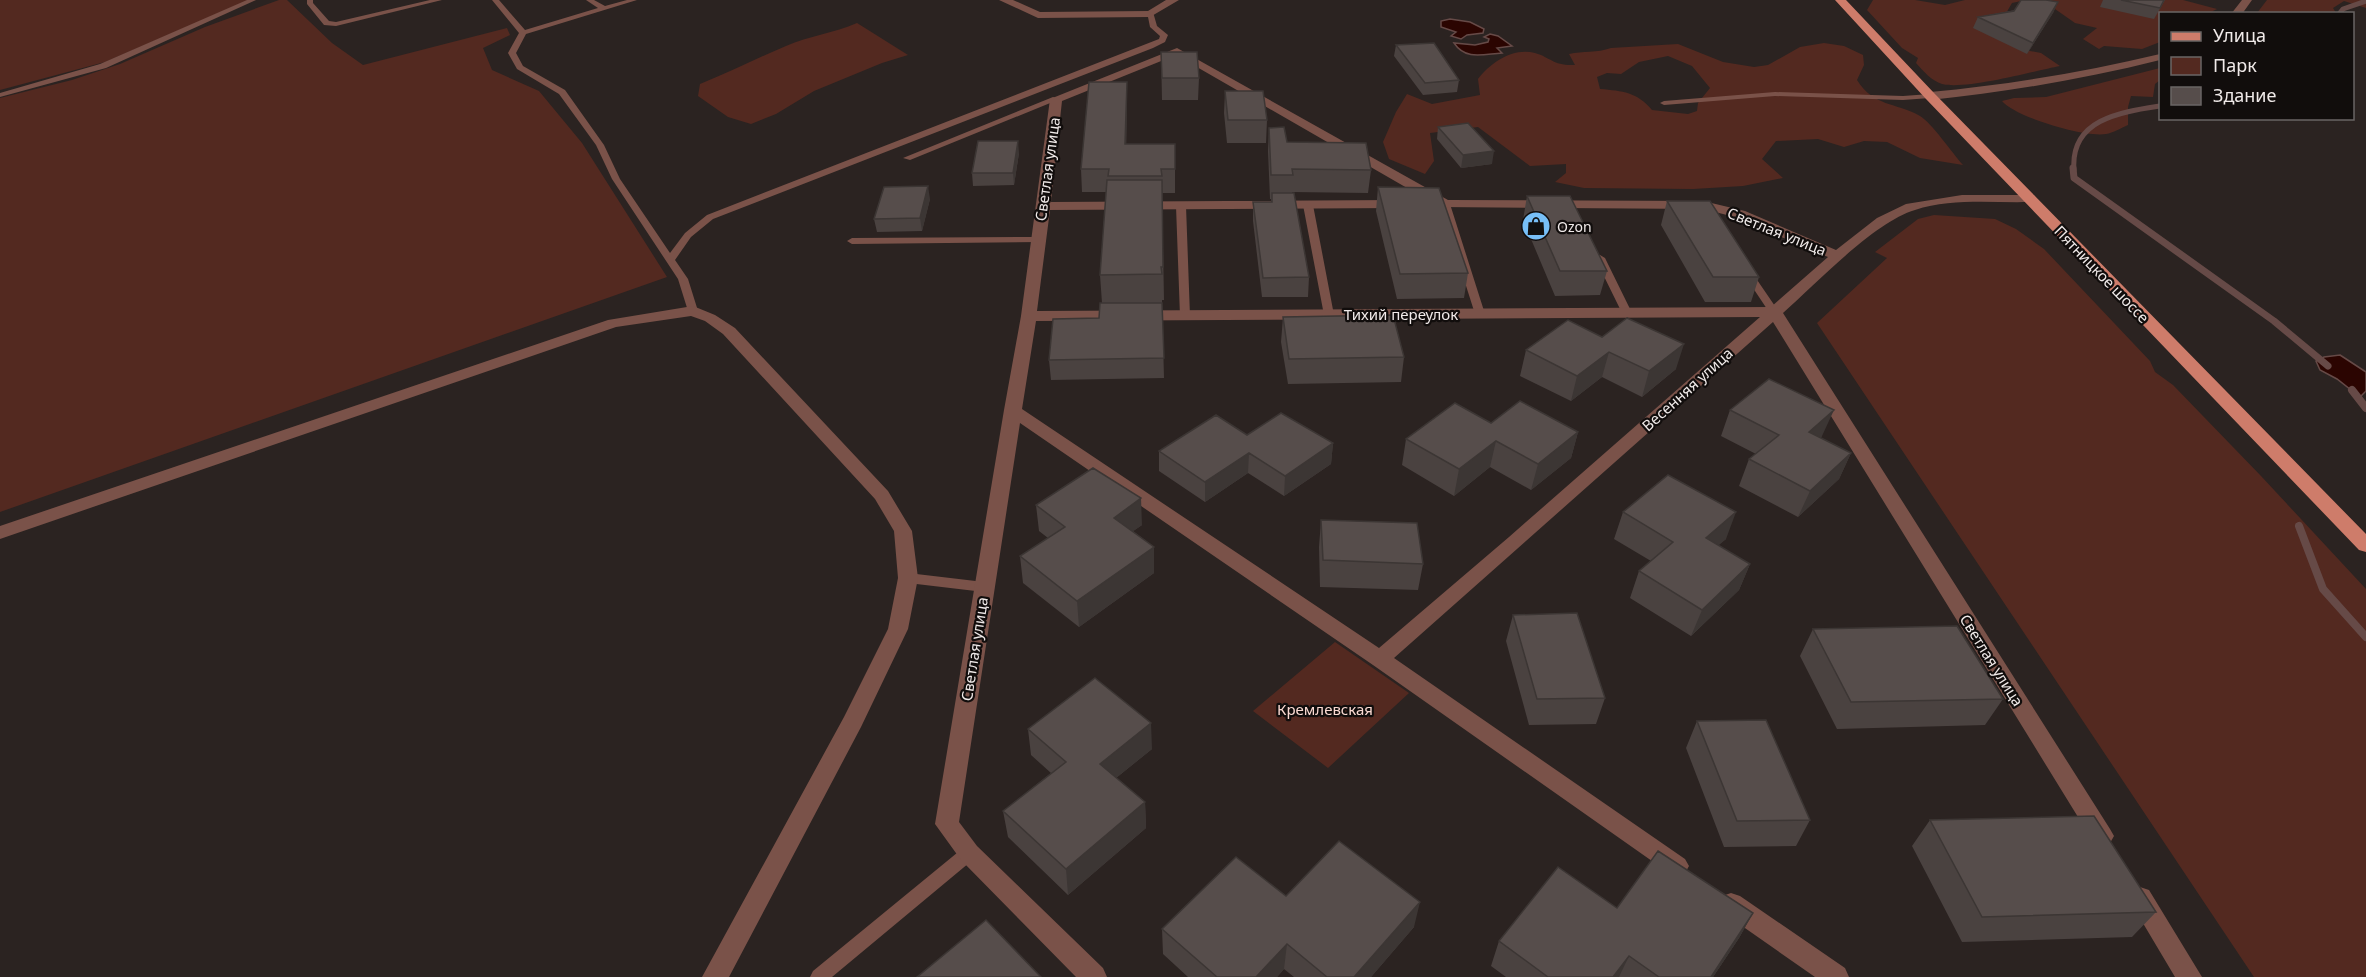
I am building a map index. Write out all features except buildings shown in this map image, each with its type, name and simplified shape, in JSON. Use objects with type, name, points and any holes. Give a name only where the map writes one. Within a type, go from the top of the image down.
[{"type":"main road","name":"Пятницкое шоссе","points":[[1840,0],[1930,96],[2366,545]]},
{"type":"street","points":[[1004,0],[1038,15],[1150,15],[1174,0]]},
{"type":"street","points":[[2238,12],[2247,0]]},
{"type":"street","name":"Светлая улица","points":[[1094,977],[969,854],[947,824],[1029,315],[1056,99],[1178,51],[1445,204],[1706,210],[1740,214],[1838,256]]},
{"type":"street","points":[[1930,96],[1999,89],[2110,69],[2159,57]]},
{"type":"street","name":"Весенняя улица","points":[[1380,659],[1516,542],[1838,256],[1878,224],[1898,211],[1938,201],[2029,198]]},
{"type":"street","points":[[1042,206],[1445,204]]},
{"type":"street","points":[[0,533],[613,323],[693,311],[710,318],[729,331],[882,495],[903,531],[908,578],[898,629],[842,742],[715,977]]},
{"type":"street","name":"Светлая улица","points":[[1774,312],[2114,856]]},
{"type":"street","name":"Тихий переулок","points":[[1029,315],[1774,312]]},
{"type":"street","points":[[1012,410],[1380,659],[1691,876]]},
{"type":"street","points":[[2127,876],[2189,977]]},
{"type":"street","points":[[1710,890],[1836,977]]},
{"type":"lane","points":[[0,95],[103,66],[253,0]]},
{"type":"lane","points":[[310,0],[309,3],[327,22],[336,24],[439,0]]},
{"type":"lane","points":[[495,0],[523,33]]},
{"type":"lane","points":[[589,0],[603,9]]},
{"type":"lane","points":[[634,0],[523,33],[512,53],[520,67],[562,92],[600,145],[616,179],[683,279],[693,311]]},
{"type":"lane","points":[[670,260],[688,235],[710,217],[1162,40],[1164,35],[1154,27],[1150,15]]},
{"type":"lane","points":[[1664,103],[1775,94],[1904,98],[1930,96]]},
{"type":"lane","points":[[907,158],[1056,99]]},
{"type":"lane","points":[[1445,204],[1480,314]]},
{"type":"lane","points":[[1308,205],[1329,315]]},
{"type":"lane","points":[[1181,206],[1185,316]]},
{"type":"lane","points":[[852,241],[1037,240]]},
{"type":"lane","points":[[1592,243],[1627,313]]},
{"type":"lane","points":[[1742,263],[1774,312]]},
{"type":"lane","points":[[908,578],[984,587]]},
{"type":"lane","points":[[819,977],[969,854]]},
{"type":"green space","points":[[0,0],[249,0],[105,62],[0,90]]},
{"type":"green space","points":[[279,0],[287,0],[332,43],[363,65],[507,28],[510,35],[483,48],[492,70],[539,91],[582,143],[667,277],[0,512],[0,98],[72,80],[120,64],[205,27]]},
{"type":"green space","points":[[1873,0],[1915,0],[1945,5],[1965,0],[2183,0],[2217,9],[2211,12],[2159,12],[2159,42],[2142,49],[2104,46],[2099,49],[2083,39],[2097,28],[2075,23],[2055,9],[2021,1],[2012,3],[2005,15],[2019,49],[2041,53],[2060,66],[1983,82],[1953,85],[1938,83],[1931,78],[1916,63],[1918,58],[1902,48],[1867,10]]},
{"type":"green space","points":[[2267,0],[2366,0],[2366,8],[2344,1],[2333,8],[2335,12],[2258,12]]},
{"type":"green space","points":[[857,23],[908,55],[882,63],[814,91],[776,114],[751,124],[728,117],[698,96],[700,84],[795,43]]},
{"type":"green space","points":[[1824,43],[1844,46],[1863,55],[1864,65],[1857,80],[1864,89],[1878,100],[1925,119],[1963,165],[1920,158],[1887,142],[1864,141],[1844,147],[1818,139],[1776,141],[1762,159],[1783,178],[1743,186],[1693,189],[1584,188],[1555,182],[1566,173],[1566,164],[1530,166],[1478,127],[1430,133],[1434,161],[1425,174],[1389,159],[1383,142],[1407,94],[1432,104],[1480,95],[1478,79],[1483,73],[1496,62],[1518,52],[1535,53],[1557,63],[1575,65],[1569,54],[1611,48],[1678,44],[1723,62],[1754,67],[1768,65],[1800,47]],"holes":[[[1668,56],[1692,66],[1710,88],[1698,103],[1697,111],[1688,114],[1652,110],[1635,96],[1600,89],[1597,77],[1607,73],[1621,74],[1639,62]]]},
{"type":"green space","points":[[2159,68],[2159,81],[2155,84],[2153,97],[2131,96],[2128,107],[2128,125],[2109,133],[2096,134],[2067,130],[2035,120],[2002,101],[2014,98],[2046,97]]},
{"type":"green space","points":[[1934,215],[1995,219],[2016,229],[2044,249],[2150,361],[2155,372],[2173,385],[2366,589],[2366,977],[2254,977],[1817,323],[1887,258],[1875,252],[1918,219]]},
{"type":"green space","name":"Кремлевская","points":[[1335,642],[1409,693],[1328,768],[1253,711]]},
{"type":"shaded area","points":[[1450,19],[1470,22],[1484,29],[1483,33],[1467,35],[1461,39],[1451,36],[1456,32],[1441,27],[1441,21]]},
{"type":"shaded area","points":[[1490,34],[1498,36],[1512,46],[1497,48],[1502,53],[1476,55],[1464,52],[1454,43],[1475,45],[1488,42],[1489,39],[1484,37]]},
{"type":"shaded area","points":[[2340,355],[2366,372],[2366,391],[2360,397],[2337,379],[2320,370],[2316,361],[2324,357]]},
{"type":"waterway","points":[[2341,12],[2366,1]]},
{"type":"waterway","points":[[2074,170],[2075,153],[2080,139],[2089,129],[2115,115],[2159,106]]},
{"type":"waterway","points":[[2073,168],[2074,178],[2274,321],[2328,366]]},
{"type":"waterway","points":[[2352,390],[2366,408]]},
{"type":"waterway","points":[[2299,526],[2323,589],[2366,637]]},
{"type":"place","name":"Ozon","points":[[1536,226]]}]
